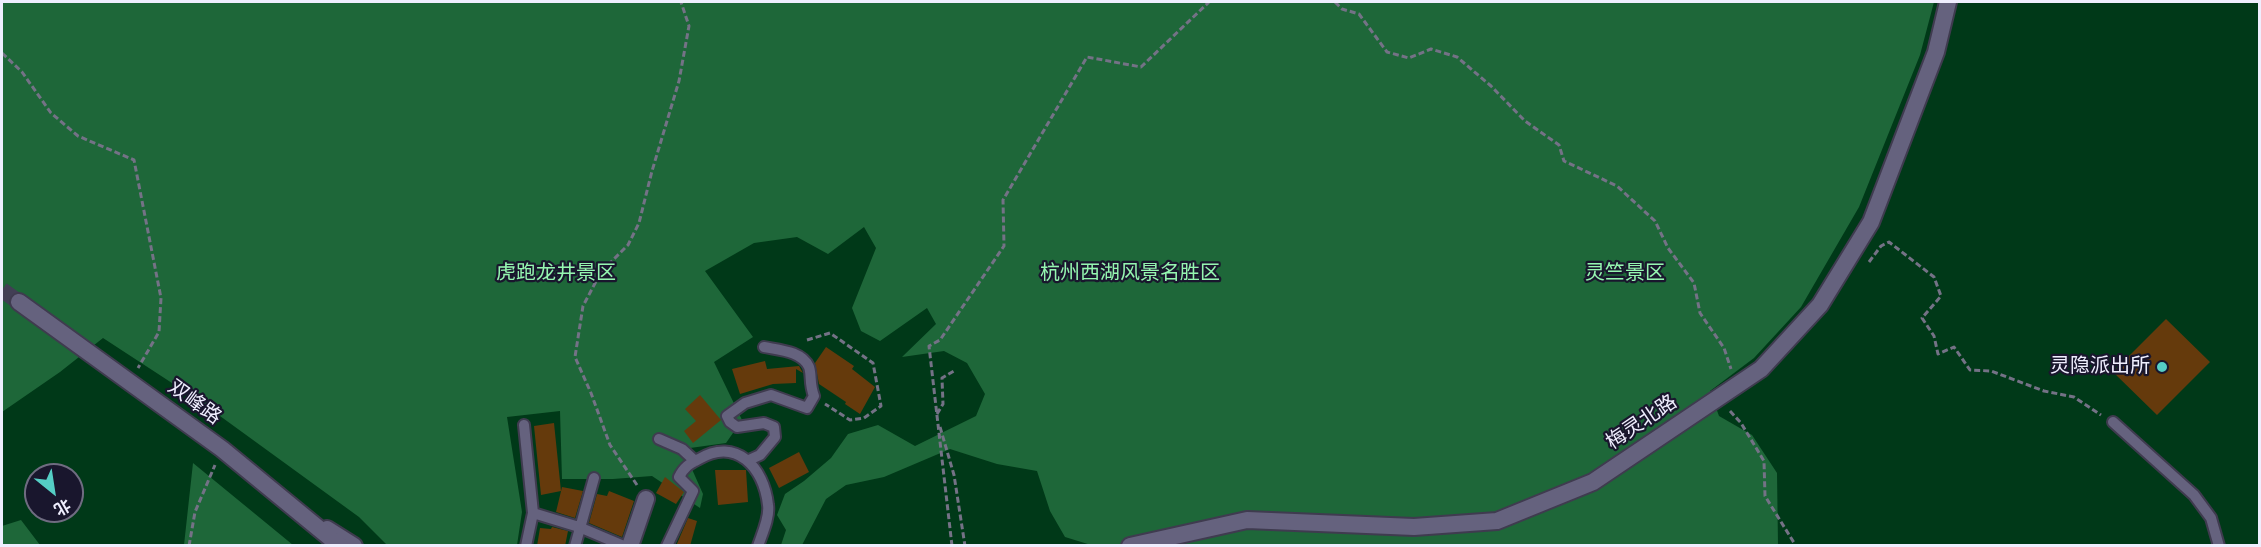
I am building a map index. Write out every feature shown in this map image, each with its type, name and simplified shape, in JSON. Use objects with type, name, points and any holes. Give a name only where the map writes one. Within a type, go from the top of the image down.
[{"type":"main road","name":"梅灵北路","points":[[1130,546],[1247,520],[1414,527],[1497,521],[1593,482],[1761,369],[1820,306],[1871,222],[1936,52],[1948,2]]},
{"type":"main road","name":"双峰路","points":[[19,302],[222,449],[340,546]]},
{"type":"main road","points":[[630,546],[646,498]]},
{"type":"main road","points":[[302,514],[330,546]]},
{"type":"main road","points":[[302,514],[354,546]]},
{"type":"lane","points":[[749,460],[760,455],[775,437],[774,427],[764,423],[737,427],[730,422],[728,416],[745,403],[771,395],[807,408],[814,396],[809,384],[809,366],[800,356],[764,347]]},
{"type":"lane","points":[[2113,422],[2194,495],[2211,518],[2219,546]]},
{"type":"lane","points":[[524,425],[532,513],[526,546]]},
{"type":"lane","points":[[659,439],[682,449],[695,461]]},
{"type":"lane","points":[[667,546],[693,491],[679,477],[683,468],[711,452],[738,454],[749,460],[764,486],[769,507],[758,546]]},
{"type":"lane","points":[[575,546],[594,478]]},
{"type":"lane","points":[[532,513],[579,527],[624,546]]},
{"type":"path","points":[[646,498],[610,445],[575,357],[583,306],[601,272],[628,245],[639,223],[679,81],[688,26],[681,2]]},
{"type":"path","points":[[952,546],[929,346],[940,340],[1004,246],[1003,201],[1087,57],[1141,67],[1209,2]]},
{"type":"path","points":[[1335,2],[1342,9],[1359,14],[1387,52],[1409,58],[1431,49],[1457,57],[1491,86],[1525,121],[1559,146],[1564,161],[1617,186],[1655,221],[1668,249],[1694,283],[1700,313],[1724,348],[1732,370],[1741,382]]},
{"type":"path","points":[[2,53],[22,72],[51,113],[78,136],[134,160],[161,298],[159,332],[129,382]]},
{"type":"path","points":[[1868,263],[1881,246],[1889,242],[1934,277],[1941,296],[1923,318],[1934,336],[1938,354],[1954,347],[1970,370],[1992,371],[2074,398],[2113,422]]},
{"type":"path","points":[[807,340],[830,333],[873,363],[881,406],[864,418],[850,420],[814,396]]},
{"type":"path","points":[[937,413],[944,404],[942,378],[954,371]]},
{"type":"path","points":[[1718,398],[1741,423],[1764,461],[1765,496],[1797,546]]},
{"type":"path","points":[[938,419],[954,475],[965,546]]},
{"type":"path","points":[[189,546],[195,512],[222,449]]},
{"type":"green space","name":"杭州西湖风景名胜区","points":[[2,2],[2259,2],[2259,545],[2,545]]},
{"type":"green space","name":"杭州西湖风景名胜区","points":[[2,2],[1934,2],[1920,55],[1859,207],[1801,307],[1754,358],[1710,391],[1719,416],[1752,435],[1777,473],[1778,545],[1091,545],[1065,537],[1050,511],[1037,471],[997,464],[950,449],[884,477],[846,485],[826,499],[802,545],[781,545],[786,530],[777,515],[785,494],[831,458],[848,434],[878,425],[915,446],[976,416],[985,394],[967,363],[944,351],[902,357],[936,324],[927,308],[880,341],[861,331],[852,308],[876,248],[864,227],[828,254],[797,237],[754,243],[705,271],[753,337],[714,362],[742,420],[726,443],[683,449],[703,494],[700,508],[652,476],[562,479],[560,411],[507,417],[522,512],[517,545],[387,545],[359,517],[198,400],[103,338],[60,372],[2,412]]},
{"type":"green space","points":[[193,463],[293,545],[184,545]]},
{"type":"green space","points":[[21,520],[40,545],[2,545],[2,526]]},
{"type":"building","name":"灵隐派出所","points":[[2166,319],[2210,362],[2157,415],[2113,372]]},
{"type":"building","points":[[826,347],[854,366],[852,369],[875,387],[860,414],[819,384],[815,363]]},
{"type":"building","points":[[765,361],[767,369],[799,366],[803,373],[796,369],[796,383],[773,384],[740,394],[732,369]]},
{"type":"building","points":[[700,395],[721,420],[693,443],[684,431],[696,421],[685,409]]},
{"type":"building","points":[[554,423],[561,491],[541,495],[534,426]]},
{"type":"building","points":[[799,452],[809,472],[779,488],[769,468]]},
{"type":"building","points":[[715,470],[746,470],[748,502],[718,505]]},
{"type":"building","points":[[665,477],[684,492],[676,504],[656,493]]},
{"type":"building","points":[[562,487],[583,491],[575,518],[556,512]]},
{"type":"building","points":[[609,491],[634,501],[622,537],[589,523],[597,494],[607,496]]},
{"type":"building","points":[[688,518],[697,521],[690,546],[676,546]]},
{"type":"building","points":[[552,527],[568,531],[565,546],[537,546],[540,528],[551,529]]},
{"type":"tunnel","points":[[2,290],[19,302]]},
{"type":"place","name":"灵隐派出所","points":[[2162,367]]},
{"type":"park label","name":"虎跑龙井景区","points":[[556,274]]},
{"type":"park label","name":"灵竺景区","points":[[1625,274]]}]
